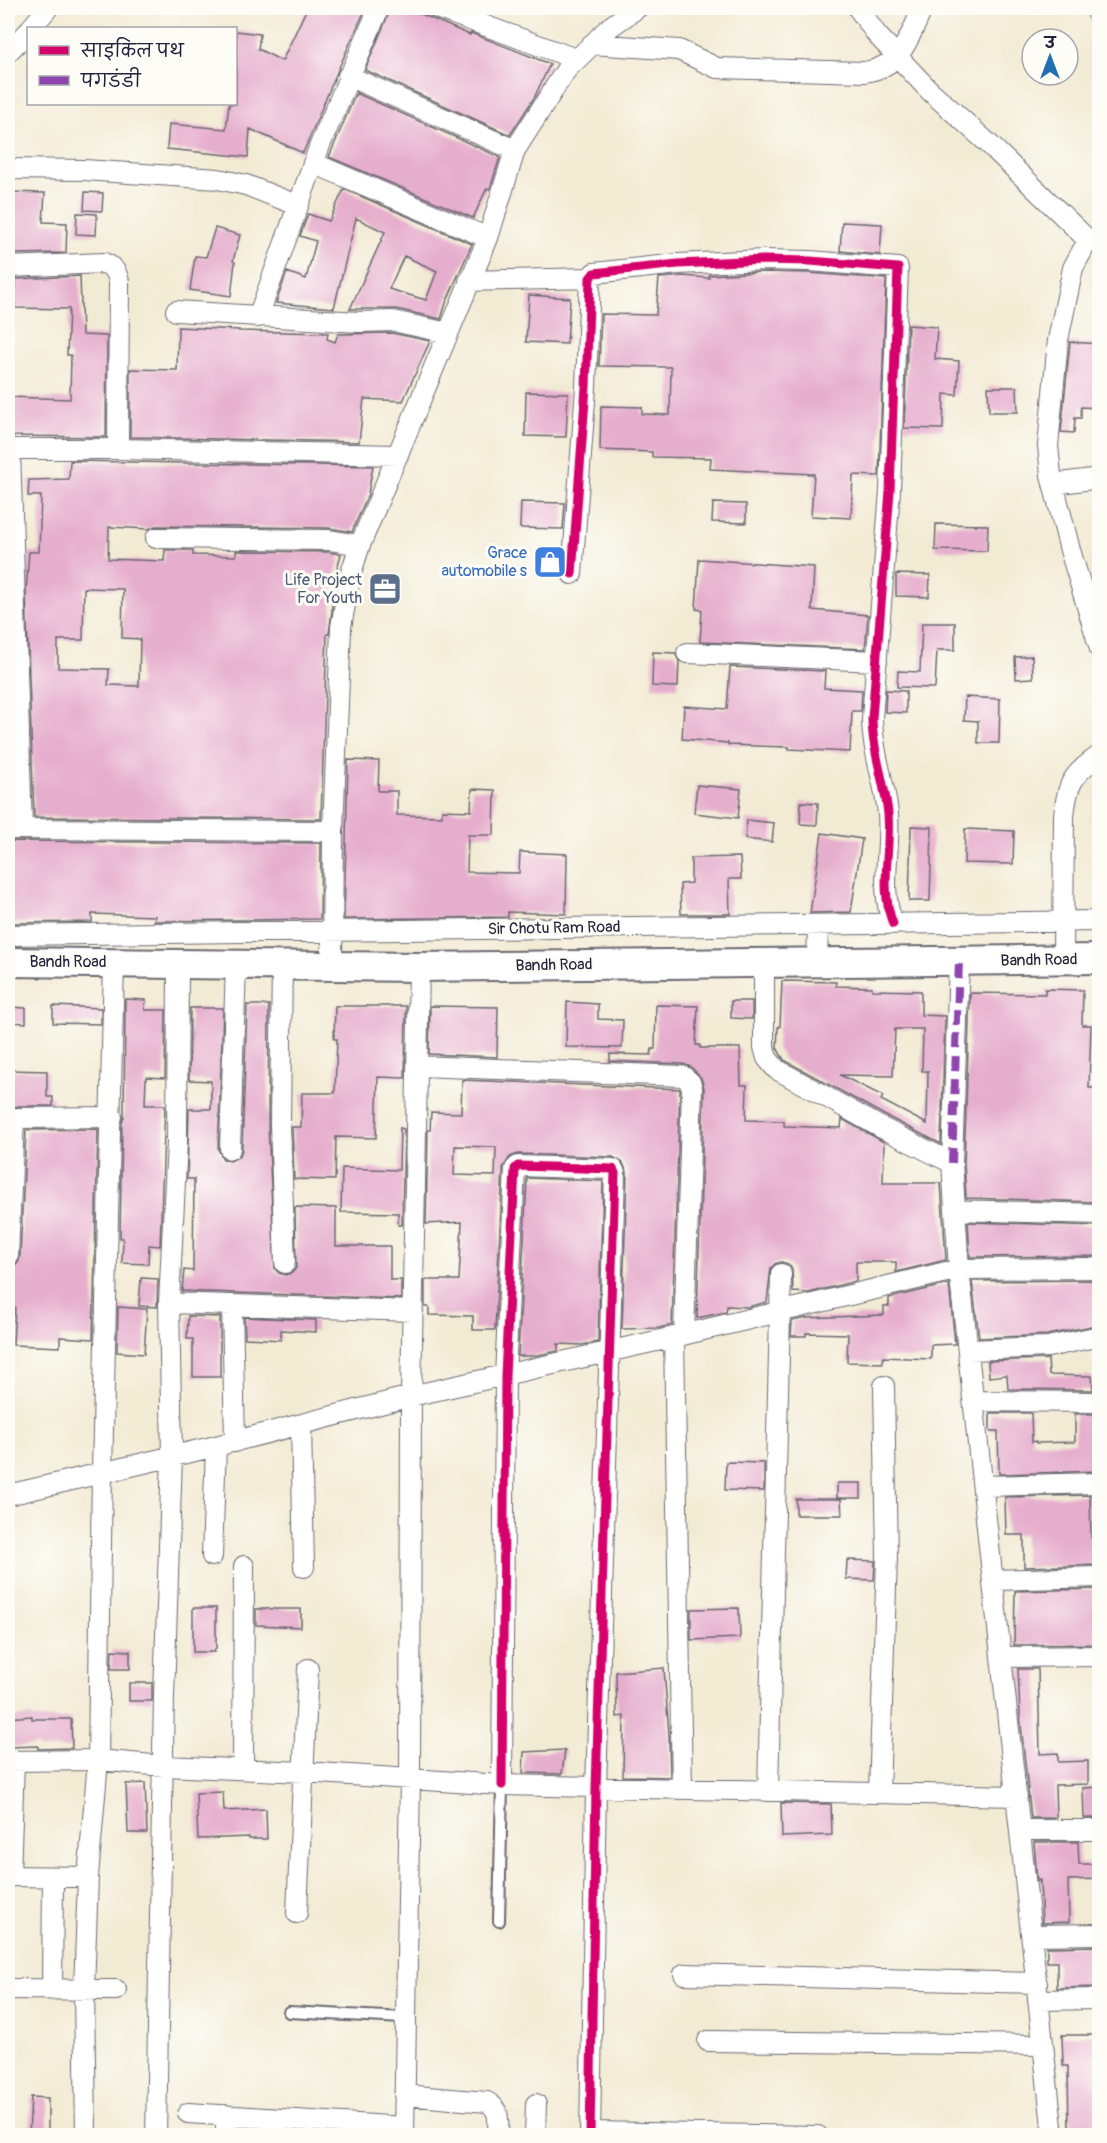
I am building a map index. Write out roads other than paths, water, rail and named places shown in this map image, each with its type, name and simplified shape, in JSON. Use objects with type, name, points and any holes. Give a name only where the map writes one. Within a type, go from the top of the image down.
[{"type":"street","points":[[32,27],[48,8]]},
{"type":"street","points":[[258,317],[313,163],[348,76],[379,8]]},
{"type":"street","points":[[437,8],[576,59]]},
{"type":"street","points":[[332,965],[333,831],[341,627],[350,576],[360,545],[488,238],[515,150],[557,82],[576,59],[610,27],[637,8]]},
{"type":"street","points":[[858,8],[866,21],[898,58],[929,90],[1093,236],[1073,268],[1058,340],[1048,446],[1053,484],[1100,649]]},
{"type":"street","points":[[592,44],[679,50],[692,54],[712,66],[733,70],[865,72],[876,70],[898,58],[922,8]]},
{"type":"street","points":[[1096,8],[1100,21]]},
{"type":"street","points":[[8,52],[27,33]]},
{"type":"street","points":[[348,76],[515,150]]},
{"type":"street","points":[[313,163],[488,238]]},
{"type":"street","points":[[8,169],[84,170],[218,179],[246,185],[297,205]]},
{"type":"street","points":[[572,574],[586,387],[590,278],[594,273],[718,262],[810,261],[898,268],[891,482],[873,729],[888,814],[886,899],[893,924]]},
{"type":"street","points":[[8,267],[104,263],[112,266],[117,273],[119,282],[118,449]]},
{"type":"street","points":[[469,281],[590,278]]},
{"type":"street","points":[[176,311],[359,322],[393,321],[448,333]]},
{"type":"street","points":[[333,831],[15,829],[9,449],[398,455]]},
{"type":"street","points":[[1053,484],[1100,478]]},
{"type":"street","points":[[156,538],[329,540],[360,545]]},
{"type":"street","points":[[687,653],[877,661]]},
{"type":"street","points":[[1063,959],[1066,794],[1070,782],[1100,755]]},
{"type":"street","name":"Sir Chotu Ram Road","points":[[8,935],[1100,921]]},
{"type":"street","points":[[817,963],[818,925]]},
{"type":"street","name":"Bandh Road","points":[[8,962],[419,967],[1100,959]]},
{"type":"street","points":[[86,2136],[84,1990],[87,1877],[98,1760],[114,962]]},
{"type":"street","points":[[959,962],[952,1163],[960,1269],[1053,2136]]},
{"type":"street","points":[[156,2136],[172,1456],[169,1303],[177,1142],[178,963]]},
{"type":"street","points":[[764,963],[764,1047],[767,1058],[776,1069],[880,1127],[952,1163]]},
{"type":"street","points":[[230,1149],[236,964]]},
{"type":"street","points":[[282,964],[280,1124],[285,1263]]},
{"type":"street","points":[[188,2113],[226,2115],[277,2128],[404,2131],[410,1779],[411,1396],[419,967]]},
{"type":"street","points":[[418,1066],[683,1076],[687,1078],[692,1088],[679,1336],[682,1789]]},
{"type":"street","points":[[8,1256],[14,1120],[18,1118],[111,1117]]},
{"type":"street","points":[[502,1785],[505,1376],[517,1166],[613,1169],[615,1171],[611,1350],[596,1788],[590,2134],[818,2136]]},
{"type":"street","points":[[956,1210],[1100,1214]]},
{"type":"street","points":[[8,1495],[226,1444],[411,1396],[679,1336],[960,1269],[1100,1268]]},
{"type":"street","points":[[768,1791],[781,1274]]},
{"type":"street","points":[[169,1303],[413,1311]]},
{"type":"street","points":[[212,1556],[226,1444],[232,1305]]},
{"type":"street","points":[[969,1350],[1048,1347],[1100,1336]]},
{"type":"street","points":[[879,1793],[887,1558],[884,1386]]},
{"type":"street","points":[[974,1401],[1100,1402]]},
{"type":"street","points":[[301,1425],[304,1567]]},
{"type":"street","points":[[984,1486],[1100,1483]]},
{"type":"street","points":[[243,1769],[244,1566]]},
{"type":"street","points":[[994,1580],[1100,1577]]},
{"type":"street","points":[[1002,1657],[1100,1656]]},
{"type":"street","points":[[297,1913],[308,1669]]},
{"type":"street","points":[[87,1877],[9,1876],[11,1762],[98,1760],[164,1766],[304,1772],[502,1785],[1017,1796]]},
{"type":"street","points":[[1021,1830],[1100,1830]]},
{"type":"street","points":[[52,1990],[53,1877]]},
{"type":"street","points":[[1032,1935],[1100,1934]]},
{"type":"street","points":[[684,1974],[1037,1992],[1100,1999]]},
{"type":"street","points":[[8,1989],[116,1990]]},
{"type":"street","points":[[708,2041],[1043,2045]]},
{"type":"street","points":[[404,2095],[487,2102],[497,2111],[498,2136]]},
{"type":"street","points":[[535,2136],[536,2104]]},
{"type":"street","points":[[226,2115],[226,2136]]},
{"type":"lane","points":[[499,1921],[502,1785]]},
{"type":"lane","points":[[289,2012],[405,2018]]},
{"type":"place","name":"Grace automobile s","points":[[550,562]]},
{"type":"place","name":"Life Project For Youth","points":[[385,589]]}]
